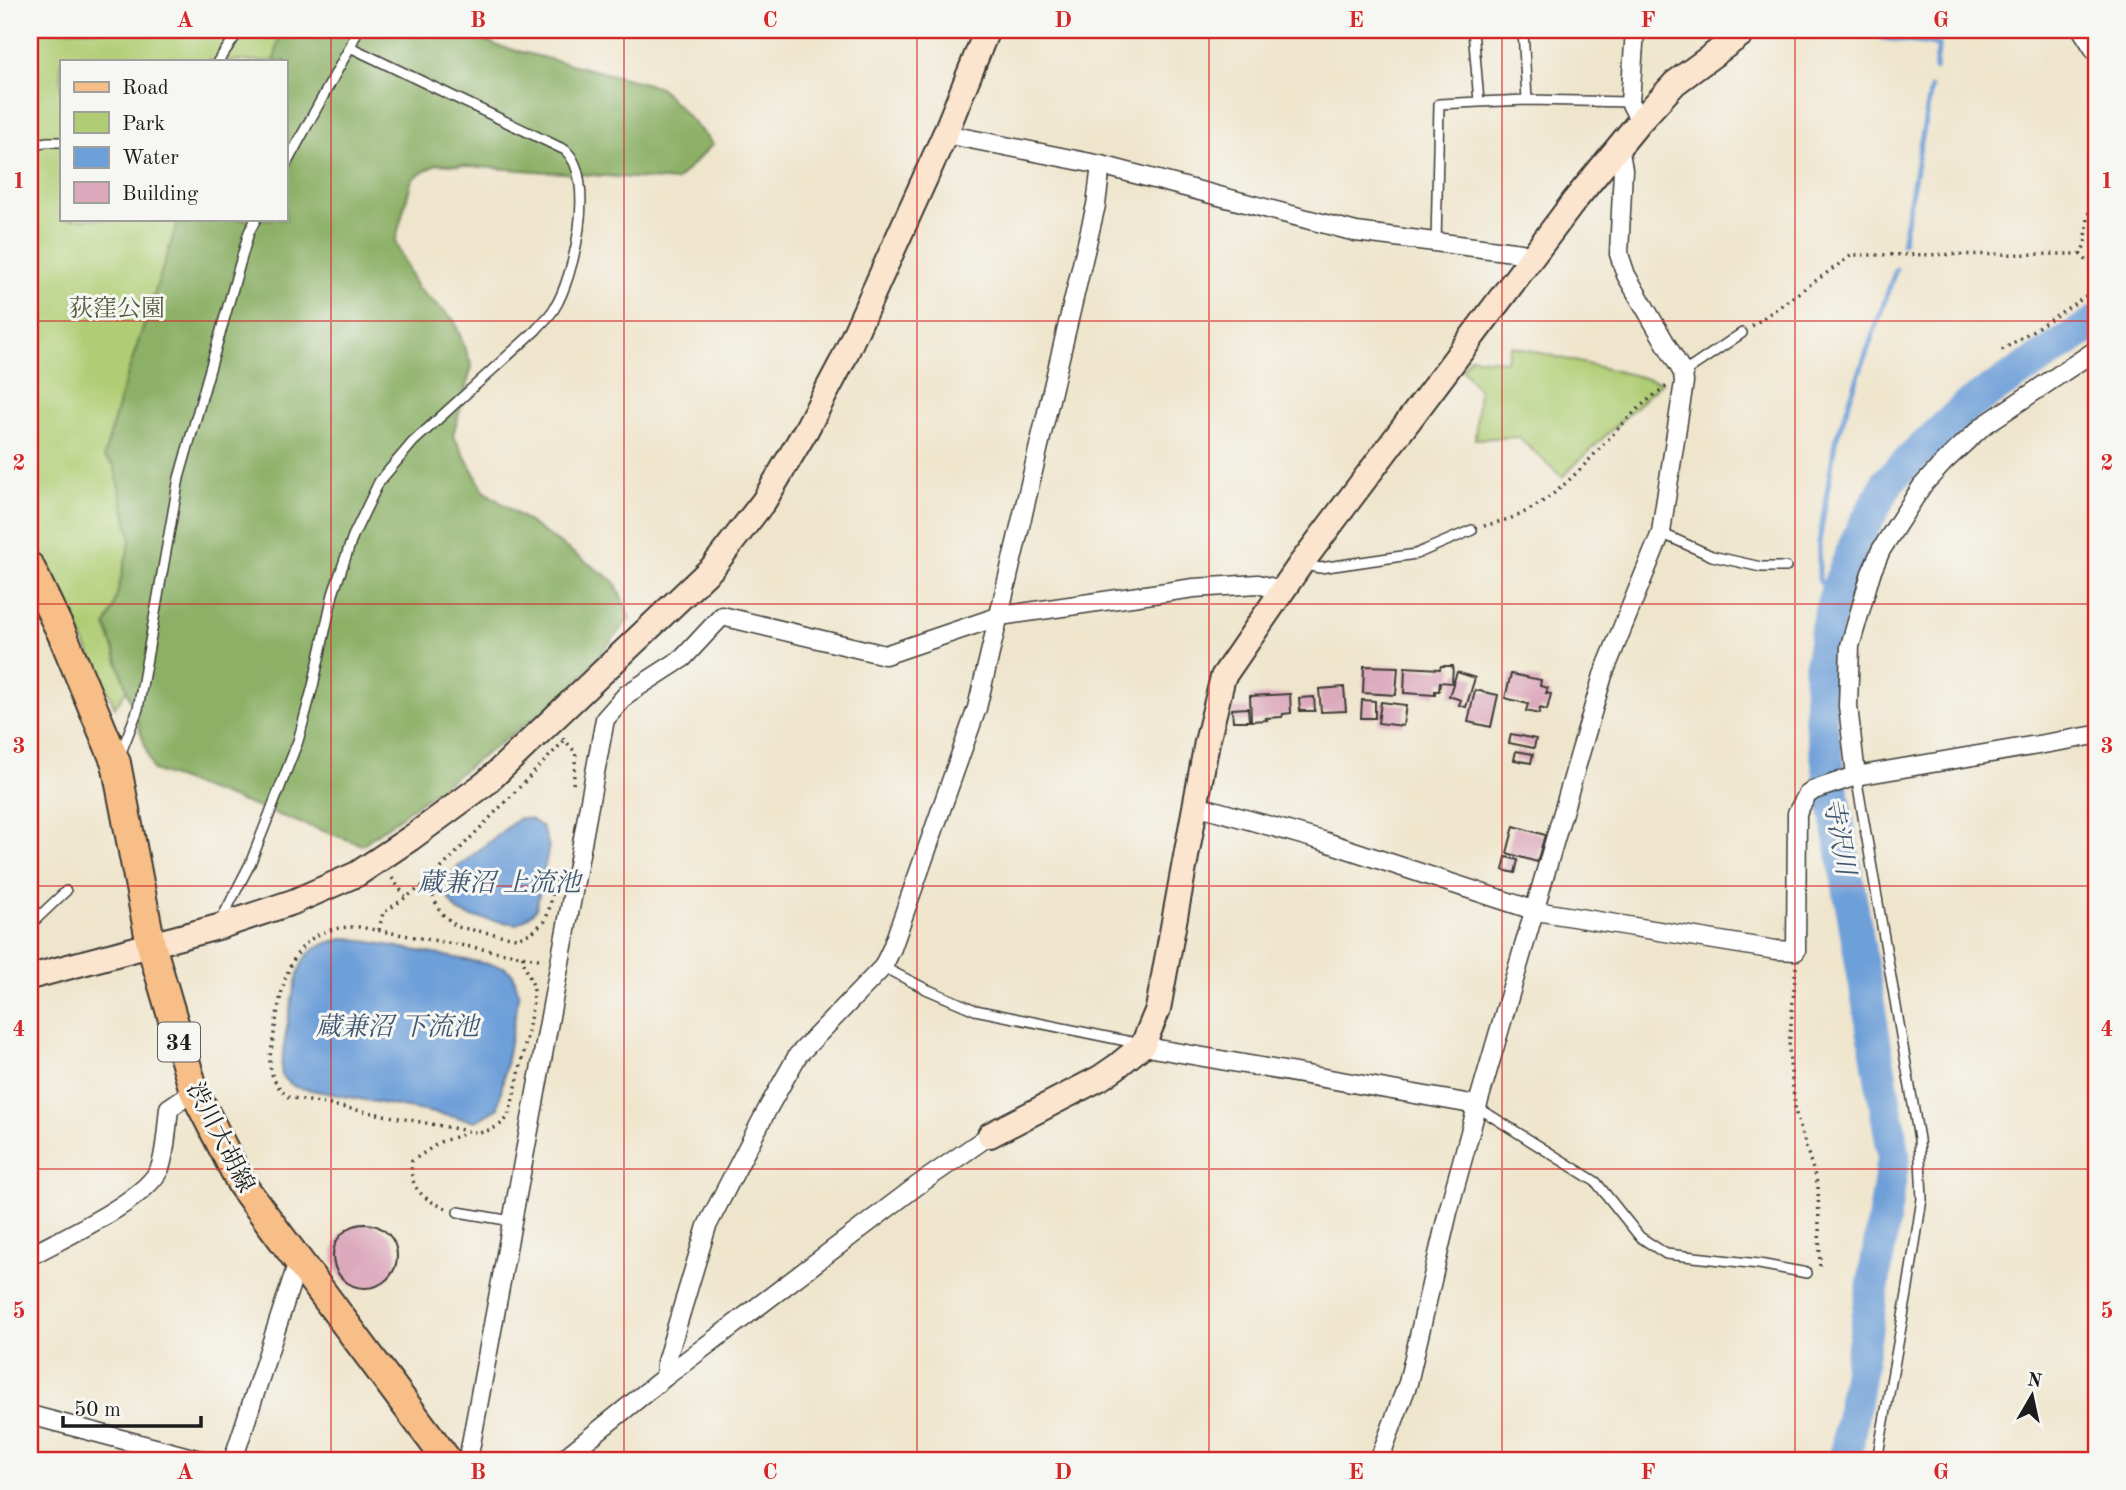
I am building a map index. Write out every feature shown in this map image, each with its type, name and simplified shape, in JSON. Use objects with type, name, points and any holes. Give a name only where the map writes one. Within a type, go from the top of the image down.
[{"type":"main road","name":"渋川大胡線","points":[[33,584],[63,636],[116,763],[150,945],[194,1091],[242,1185],[447,1460]]},
{"type":"street","points":[[30,977],[218,927],[293,902],[357,874],[486,783],[712,568],[764,501],[842,362],[946,134],[988,30]]},
{"type":"street","points":[[562,1460],[664,1377],[918,1185],[990,1135],[1100,1078],[1143,1045],[1158,1009],[1207,742],[1223,677],[1281,590],[1575,200],[1619,147],[1635,112],[1635,30]]},
{"type":"street","points":[[1635,112],[1748,30]]},
{"type":"street","points":[[2082,30],[2096,52]]},
{"type":"street","points":[[946,134],[1101,165],[1356,232],[1521,253],[1531,259]]},
{"type":"street","points":[[1380,1460],[1408,1383],[1448,1212],[1477,1107],[1604,674],[1661,533],[1684,382],[1683,373],[1622,265],[1619,254],[1623,169],[1619,147]]},
{"type":"street","points":[[664,1377],[666,1362],[707,1226],[768,1108],[798,1055],[883,967],[892,948],[977,708],[1096,205],[1101,165]]},
{"type":"street","points":[[1850,777],[1850,646],[1867,583],[1899,518],[1922,486],[1983,426],[2096,350]]},
{"type":"street","points":[[468,1460],[605,719],[627,694],[683,658],[722,616],[885,655],[1000,616],[1194,588],[1258,584],[1281,590]]},
{"type":"street","points":[[604,671],[627,694]]},
{"type":"street","points":[[1196,805],[1311,838],[1536,911],[1796,951],[1797,813],[1807,795],[1850,777],[2096,735]]},
{"type":"street","points":[[1143,1045],[1477,1107]]},
{"type":"street","points":[[30,1256],[143,1191],[159,1168],[169,1108],[194,1091]]},
{"type":"street","points":[[233,1460],[298,1262]]},
{"type":"street","points":[[30,1415],[200,1460]]},
{"type":"lane","points":[[219,60],[240,30]]},
{"type":"lane","points":[[287,162],[358,30]]},
{"type":"lane","points":[[1473,30],[1479,102]]},
{"type":"lane","points":[[1523,30],[1527,100]]},
{"type":"lane","points":[[218,927],[250,864],[298,741],[333,594],[353,536],[379,482],[413,442],[536,330],[554,310],[566,282],[577,238],[580,183],[573,157],[565,150],[350,47]]},
{"type":"lane","points":[[1436,244],[1439,104],[1527,100],[1635,112]]},
{"type":"lane","points":[[30,147],[46,142],[60,142]]},
{"type":"lane","points":[[116,763],[138,709],[179,478],[249,232],[255,220]]},
{"type":"lane","points":[[1683,373],[1742,333]]},
{"type":"lane","points":[[1300,565],[1320,568],[1416,554],[1472,530]]},
{"type":"lane","points":[[1661,533],[1712,556],[1761,567],[1786,567]]},
{"type":"lane","points":[[1850,777],[1919,1139],[1922,1199],[1877,1460]]},
{"type":"lane","points":[[30,925],[66,891]]},
{"type":"lane","points":[[883,967],[975,1010],[1130,1040],[1143,1045]]},
{"type":"lane","points":[[1477,1107],[1596,1182],[1640,1237],[1666,1254],[1759,1264],[1807,1273]]},
{"type":"lane","points":[[458,1212],[512,1221]]},
{"type":"path","points":[[2080,254],[2085,245],[2096,150]]},
{"type":"path","points":[[1742,333],[1852,255],[2080,254],[2096,270]]},
{"type":"path","points":[[2002,350],[2096,290]]},
{"type":"path","points":[[1472,530],[1525,513],[1559,489],[1631,416],[1683,373]]},
{"type":"path","points":[[560,734],[577,757],[571,795]]},
{"type":"path","points":[[379,930],[383,913],[427,883],[565,740]]},
{"type":"path","points":[[427,883],[440,912],[457,927],[516,938],[531,933],[545,921],[559,867]]},
{"type":"path","points":[[392,878],[406,896]]},
{"type":"path","points":[[523,957],[523,965],[528,971],[534,992],[512,1109],[499,1126],[479,1133],[288,1097],[273,1078],[269,1069],[270,1056],[286,975],[293,958],[303,946],[332,928],[352,926],[379,930],[560,963]]},
{"type":"path","points":[[1796,951],[1790,1063],[1796,1114],[1818,1186],[1820,1269],[1807,1273]]},
{"type":"path","points":[[458,1212],[434,1204],[421,1196],[412,1184],[411,1171],[412,1161],[418,1156],[440,1142],[461,1135],[463,1130]]},
{"type":"green space","name":"荻窪公園","points":[[30,30],[337,30],[287,60],[60,60],[60,220],[238,220],[135,677],[115,707],[30,528]]},
{"type":"green space","points":[[281,30],[459,30],[498,46],[660,87],[713,144],[676,181],[437,164],[412,179],[395,242],[417,288],[454,320],[472,366],[453,435],[484,491],[615,582],[630,618],[568,693],[362,845],[153,770],[106,625],[113,610],[131,538],[114,465],[104,457],[121,394],[179,220],[287,220],[287,60],[274,60]]},
{"type":"green space","points":[[1511,346],[1662,382],[1562,477],[1518,437],[1475,439],[1479,390],[1462,369],[1470,357],[1506,361]]},
{"type":"water","name":"蔵兼沼 上流池","points":[[519,818],[531,819],[542,827],[549,846],[536,909],[517,924],[471,917],[457,911],[447,897],[454,870]]},
{"type":"water","name":"蔵兼沼 下流池","points":[[349,938],[504,967],[513,974],[519,994],[498,1108],[476,1121],[295,1087],[282,1077],[281,1066],[293,994],[305,958],[314,949],[325,944]]},
{"type":"building","points":[[1364,666],[1398,667],[1396,695],[1363,693]]},
{"type":"building","points":[[1441,666],[1453,666],[1452,683],[1440,682],[1439,691],[1435,691],[1435,695],[1404,693],[1405,667],[1440,669]]},
{"type":"building","points":[[1457,672],[1475,678],[1466,707],[1459,705],[1461,700],[1449,696]]},
{"type":"building","points":[[1511,674],[1541,680],[1540,686],[1548,688],[1546,693],[1551,694],[1547,710],[1540,708],[1539,714],[1526,711],[1528,704],[1505,698]]},
{"type":"building","points":[[1344,687],[1346,711],[1321,712],[1319,689]]},
{"type":"building","points":[[1475,690],[1498,695],[1491,727],[1468,722]]},
{"type":"building","points":[[1290,694],[1291,713],[1283,714],[1282,717],[1266,718],[1267,720],[1251,721],[1250,696]]},
{"type":"building","points":[[1314,697],[1315,711],[1300,711],[1299,698]]},
{"type":"building","points":[[1362,700],[1375,701],[1375,718],[1361,718]]},
{"type":"building","points":[[1381,702],[1406,705],[1403,726],[1378,723]]},
{"type":"building","points":[[1248,708],[1249,721],[1233,721],[1232,709]]},
{"type":"building","points":[[1511,734],[1536,739],[1534,748],[1509,743]]},
{"type":"building","points":[[1516,751],[1533,754],[1531,763],[1514,760]]},
{"type":"building","points":[[1514,826],[1545,835],[1537,862],[1507,853]]},
{"type":"building","points":[[1506,857],[1518,860],[1515,873],[1503,870]]},
{"type":"building","points":[[365,1224],[383,1230],[391,1238],[397,1256],[391,1274],[383,1282],[365,1288],[347,1282],[339,1274],[333,1256],[339,1238],[347,1230]]},
{"type":"waterway","points":[[1882,30],[1881,38],[1939,45],[1935,69]]},
{"type":"waterway","points":[[1902,244],[1931,88]]},
{"type":"waterway","points":[[1837,589],[1819,580],[1819,543],[1835,442],[1896,269]]},
{"type":"waterway","name":"寺沢川","points":[[1845,1460],[1894,1156],[1821,723],[1820,672],[1827,626],[1837,589],[1859,535],[1889,480],[1966,407],[2096,322]]}]
